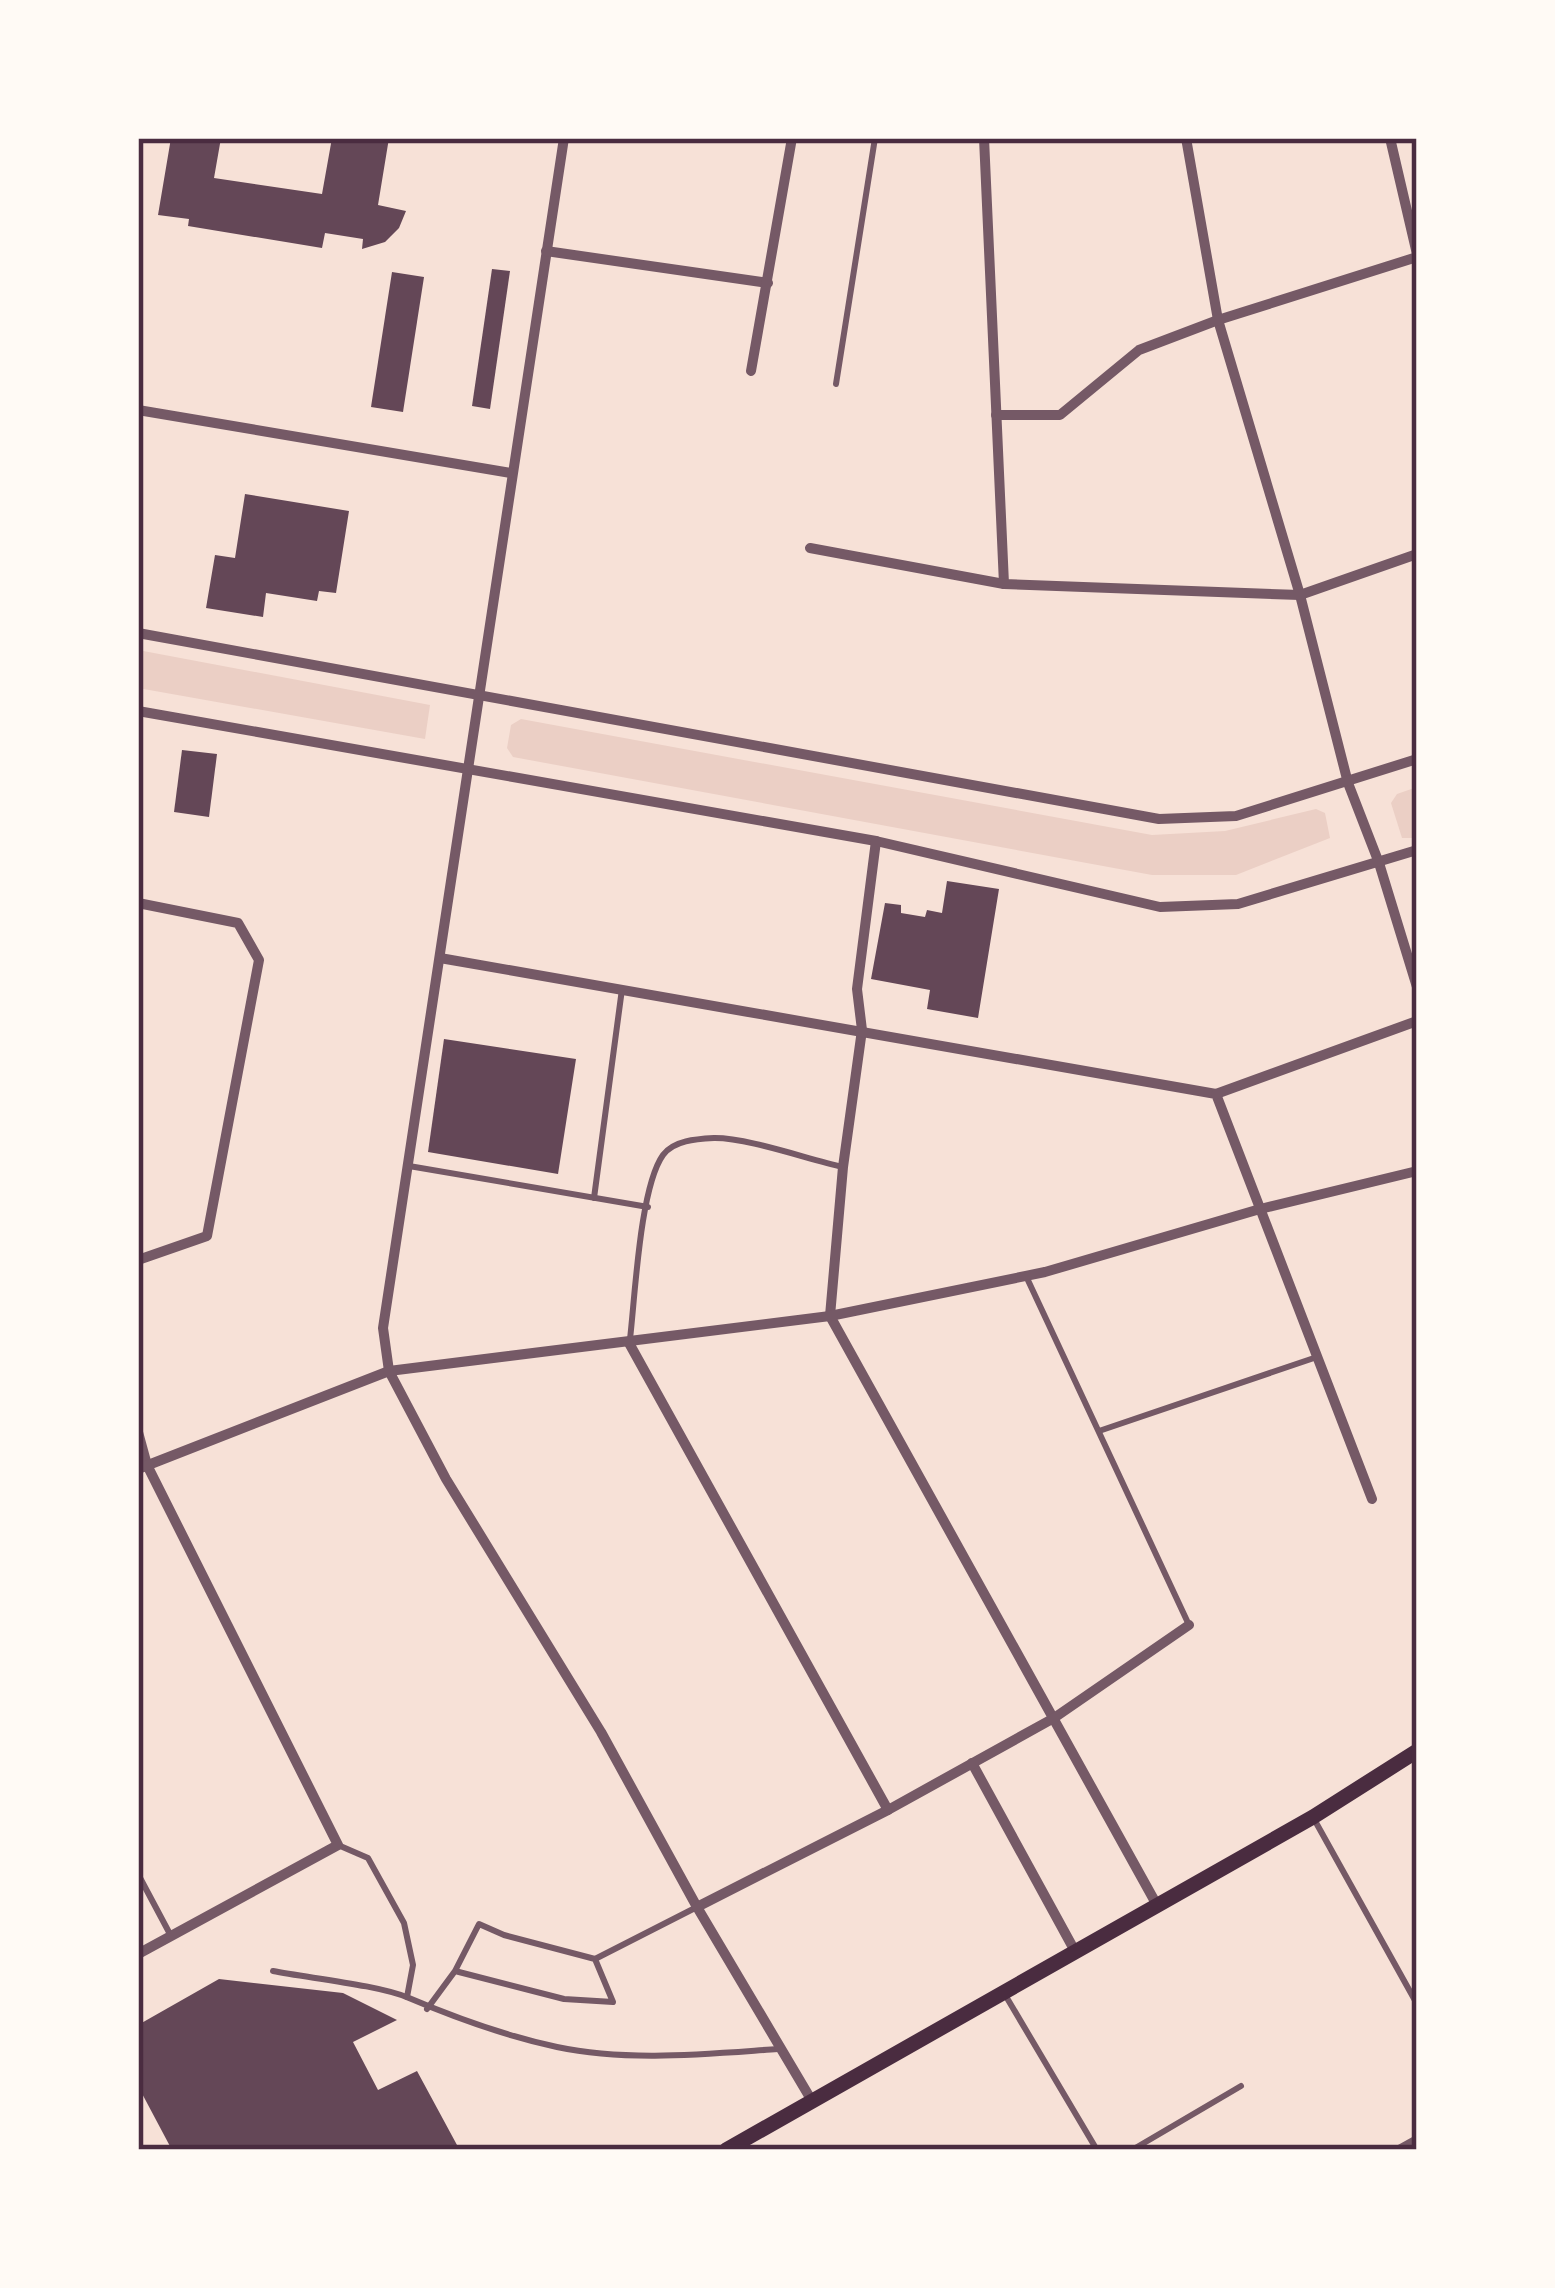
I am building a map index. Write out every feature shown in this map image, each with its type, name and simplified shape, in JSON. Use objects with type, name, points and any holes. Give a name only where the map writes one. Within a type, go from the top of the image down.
[{"type":"main road","points":[[726,2150],[1313,1817],[1417,1750]]},
{"type":"street","points":[[564,138],[383,1328],[389,1371],[446,1479],[601,1732],[812,2102]]},
{"type":"street","points":[[751,371],[793,138]]},
{"type":"street","points":[[984,138],[1004,584]]},
{"type":"street","points":[[1186,138],[1218,320],[1300,595],[1348,783],[1379,863],[1417,987]]},
{"type":"street","points":[[996,415],[1060,415],[1139,350],[1417,256],[1390,138]]},
{"type":"street","points":[[546,251],[768,284]]},
{"type":"street","points":[[138,410],[511,473]]},
{"type":"street","points":[[810,548],[1004,584],[1300,595],[1417,554]]},
{"type":"street","points":[[138,633],[1159,819],[1236,816],[1417,759]]},
{"type":"street","points":[[138,711],[876,841],[1160,907],[1238,904],[1417,850]]},
{"type":"street","points":[[876,841],[857,989],[862,1030],[843,1167],[830,1316],[1158,1906]]},
{"type":"street","points":[[138,903],[238,923],[259,960],[207,1236],[138,1260]]},
{"type":"street","points":[[440,958],[1216,1094],[1417,1021]]},
{"type":"street","points":[[1216,1094],[1372,1499]]},
{"type":"street","points":[[143,1467],[389,1371],[830,1316],[1026,1276],[1417,1171]]},
{"type":"street","points":[[629,1343],[888,1810]]},
{"type":"street","points":[[138,1432],[143,1467],[338,1845],[138,1954]]},
{"type":"street","points":[[697,1907],[888,1810],[1054,1718],[1189,1625]]},
{"type":"street","points":[[972,1763],[1076,1953]]},
{"type":"street","points":[[1399,2150],[1417,2140]]},
{"type":"lane","points":[[836,384],[875,138]]},
{"type":"lane","points":[[595,1198],[622,989]]},
{"type":"lane","points":[[629,1343],[648,1207],[664,1154],[681,1142],[718,1138],[843,1167]]},
{"type":"lane","points":[[407,1166],[648,1207]]},
{"type":"lane","points":[[1026,1276],[1189,1625]]},
{"type":"lane","points":[[1098,1432],[1317,1357]]},
{"type":"lane","points":[[1313,1817],[1417,2004]]},
{"type":"lane","points":[[338,1845],[368,1858],[404,1923],[413,1965],[407,1997]]},
{"type":"lane","points":[[138,1874],[171,1936]]},
{"type":"lane","points":[[427,2009],[455,1971],[479,1924],[595,1959],[697,1907]]},
{"type":"lane","points":[[455,1971],[564,1999],[613,2002],[595,1959]]},
{"type":"lane","points":[[273,1971],[407,1997],[427,2009],[557,2047],[596,2053],[690,2055],[781,2049]]},
{"type":"lane","points":[[1004,1993],[1097,2150]]},
{"type":"lane","points":[[1132,2150],[1241,2086]]},
{"type":"shaded area","points":[[138,650],[430,705],[425,739],[138,688]]},
{"type":"shaded area","points":[[521,719],[1152,835],[1225,831],[1316,809],[1325,813],[1330,838],[1236,875],[1152,875],[513,757],[507,748],[511,725]]},
{"type":"shaded area","points":[[1417,787],[1417,838],[1402,838],[1391,803],[1397,794]]},
{"type":"building","points":[[171,138],[221,138],[214,178],[322,194],[332,138],[389,138],[378,205],[406,211],[399,228],[385,242],[362,249],[363,239],[325,233],[322,248],[188,226],[189,219],[158,215]]},
{"type":"building","points":[[492,269],[510,271],[490,409],[472,406]]},
{"type":"building","points":[[392,272],[424,277],[403,412],[371,407]]},
{"type":"building","points":[[245,494],[349,511],[336,593],[319,591],[317,601],[266,593],[263,617],[206,608],[215,555],[235,558]]},
{"type":"building","points":[[182,750],[217,754],[209,817],[174,812]]},
{"type":"building","points":[[947,881],[999,889],[978,1018],[927,1009],[930,990],[871,979],[885,903],[901,905],[901,913],[925,917],[927,910],[942,913]]},
{"type":"building","points":[[444,1039],[576,1059],[558,1174],[428,1152]]},
{"type":"building","points":[[219,1979],[343,1993],[397,2020],[353,2042],[378,2090],[417,2071],[457,2145],[447,2150],[172,2150],[138,2086],[138,2025]]}]
